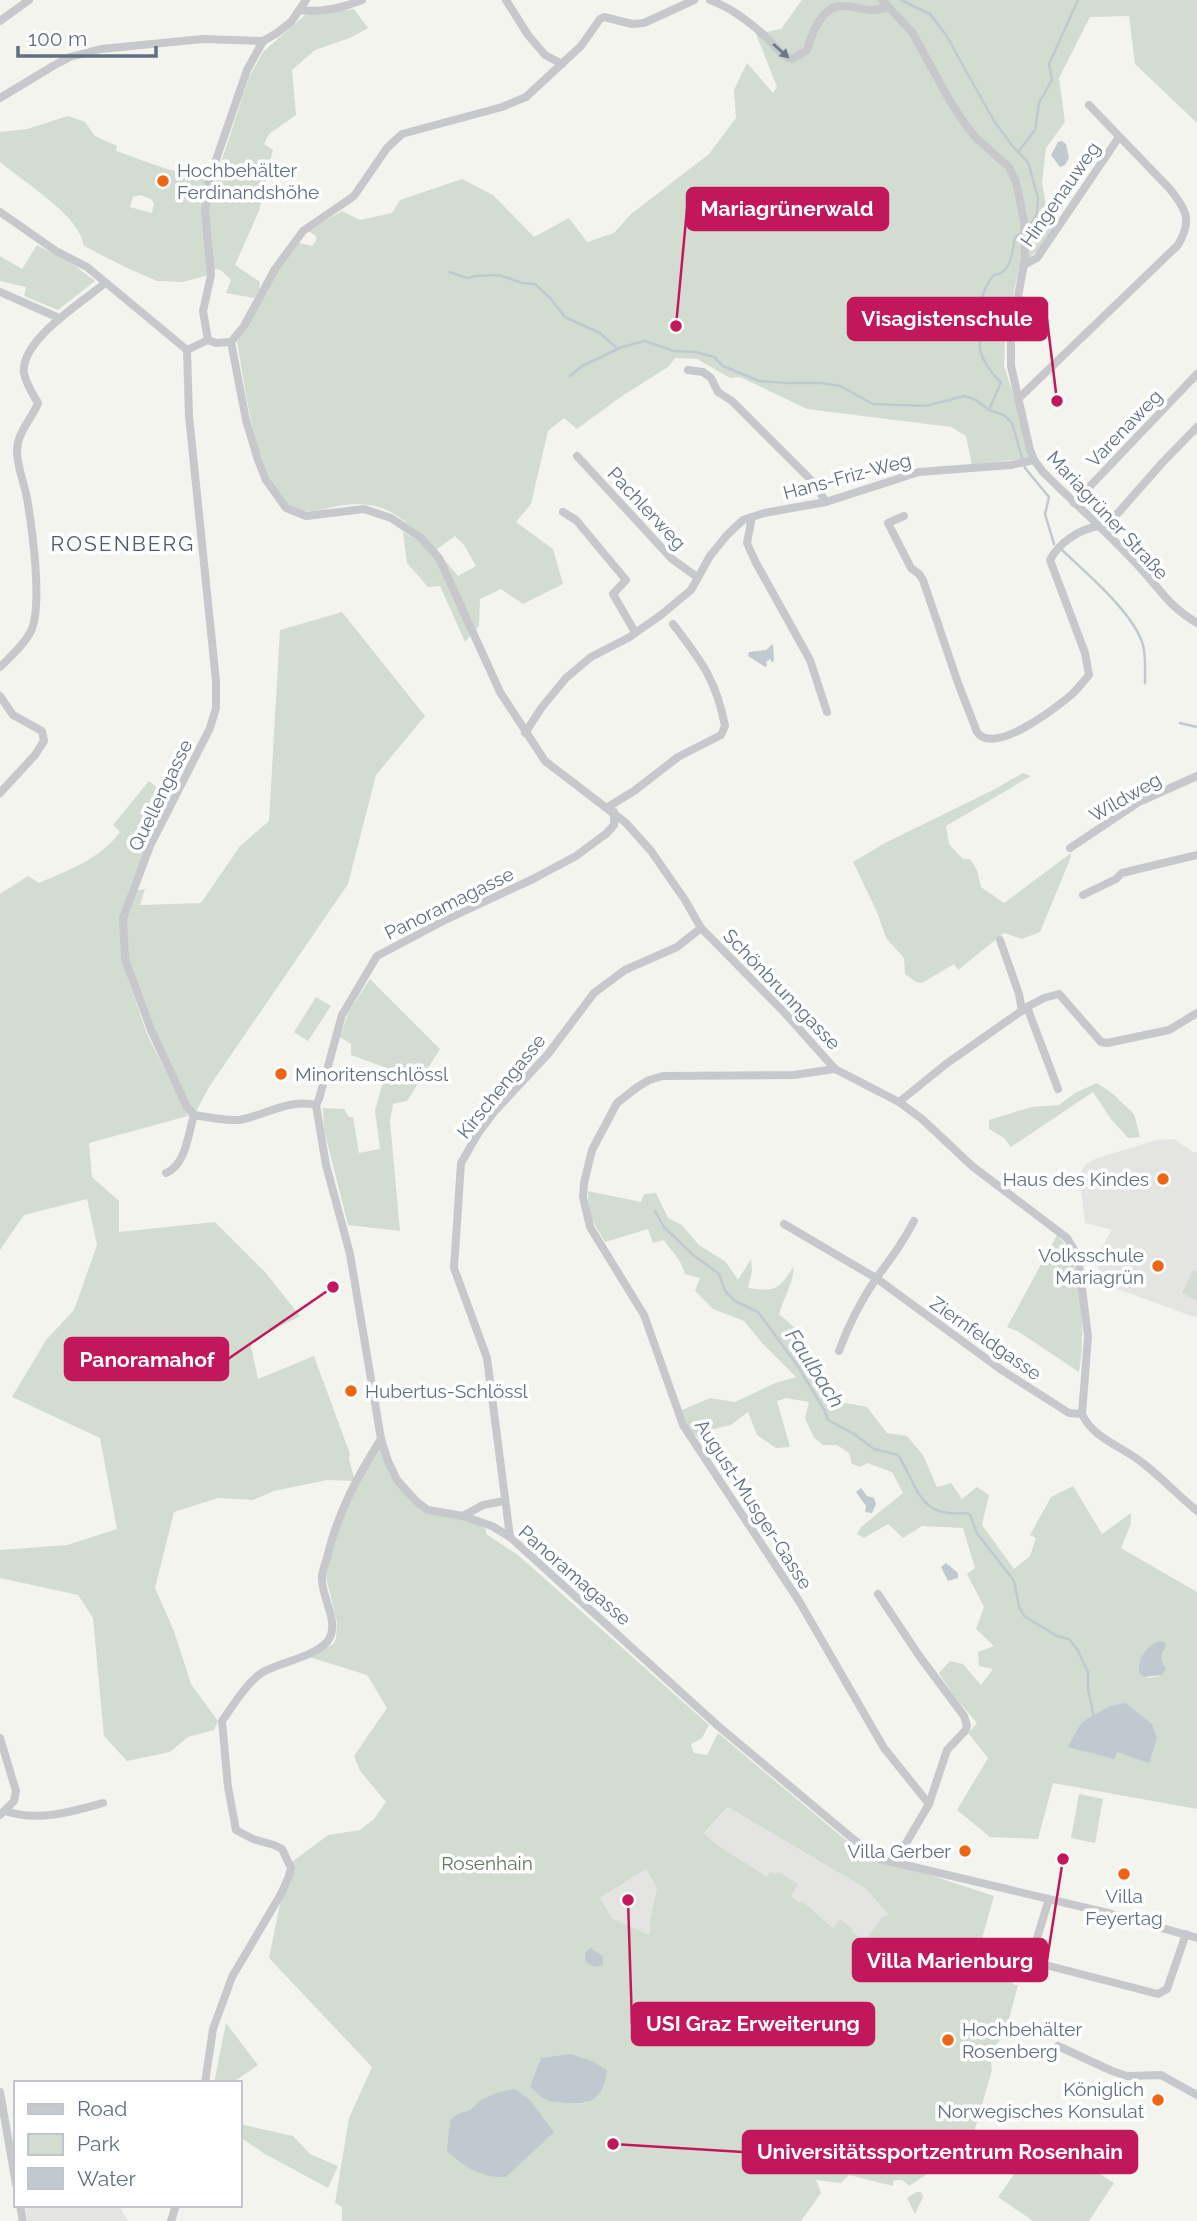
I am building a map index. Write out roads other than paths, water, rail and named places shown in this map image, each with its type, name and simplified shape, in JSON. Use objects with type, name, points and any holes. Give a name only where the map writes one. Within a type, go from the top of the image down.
[{"type":"street","points":[[0,21],[29,0]]},
{"type":"street","points":[[0,98],[70,57],[101,49],[203,39],[263,41],[277,33],[306,0]]},
{"type":"street","points":[[300,10],[315,12],[345,7],[362,0]]},
{"type":"street","points":[[506,0],[528,35],[545,55],[562,64]]},
{"type":"street","points":[[0,212],[56,251],[87,267],[187,349],[208,340],[216,343],[231,342],[244,326],[275,270],[303,231],[354,196],[387,148],[402,134],[502,107],[526,97],[581,46],[604,17],[632,24],[644,23],[694,0]]},
{"type":"street","points":[[710,0],[742,17],[785,57],[792,59],[807,50],[813,29],[830,9],[842,6],[874,12],[885,3]]},
{"type":"street","name":"Mariagrüner Straße","points":[[885,3],[912,32],[965,124],[976,138],[1009,167],[1016,182],[1024,221],[1025,243],[1010,349],[1011,366],[1030,450],[1027,462],[1101,528],[1144,571],[1166,600],[1197,622]]},
{"type":"street","points":[[208,340],[203,311],[211,275],[205,211],[209,180],[241,83],[263,41]]},
{"type":"street","points":[[1019,398],[1178,244],[1187,227],[1181,203],[1170,188],[1088,105]]},
{"type":"street","name":"Hingenauweg","points":[[1024,265],[1037,258],[1119,137]]},
{"type":"street","points":[[0,667],[31,631],[36,615],[37,592],[29,514],[17,449],[22,432],[38,403],[27,385],[24,363],[33,346],[59,318],[73,310],[105,283]]},
{"type":"street","points":[[0,292],[59,318]]},
{"type":"street","name":"Schönbrunngasse","points":[[231,342],[246,420],[258,460],[266,480],[286,508],[306,516],[355,510],[374,512],[391,517],[431,547],[439,558],[500,692],[545,761],[611,810],[651,851],[701,928],[783,1011],[835,1069],[898,1102],[922,1119],[972,1166],[1073,1245],[1083,1281],[1088,1337],[1082,1414]]},
{"type":"street","name":"Quellengasse","points":[[187,349],[188,416],[209,598],[216,708],[210,729],[150,846],[123,918],[125,959],[151,1030],[187,1107],[194,1115]]},
{"type":"street","points":[[688,370],[704,372],[711,378],[718,392],[732,401],[803,473],[827,502]]},
{"type":"street","name":"Varenaweg","points":[[1074,503],[1197,374]]},
{"type":"street","points":[[904,516],[888,523],[911,568],[919,574],[977,732],[986,740],[1000,738],[1019,732],[1072,694],[1089,675],[1085,653],[1050,560],[1057,547],[1092,527],[1101,528],[1197,427]]},
{"type":"street","name":"Pachlerweg","points":[[577,456],[672,559],[697,577]]},
{"type":"street","name":"Hans-Friz-Weg","points":[[525,733],[566,678],[591,657],[661,615],[691,590],[710,556],[743,520],[827,502],[919,472],[1027,462]]},
{"type":"street","points":[[563,512],[576,520],[626,580],[613,594],[635,632]]},
{"type":"street","points":[[752,517],[747,543],[810,660],[827,712]]},
{"type":"street","points":[[611,810],[678,757],[724,731],[722,708],[715,686],[673,624]]},
{"type":"street","points":[[0,696],[13,715],[42,731],[44,741],[35,755],[0,793]]},
{"type":"street","name":"Wildweg","points":[[1070,848],[1139,802],[1197,776]]},
{"type":"street","name":"Panoramagasse","points":[[611,810],[614,825],[576,856],[377,956],[342,1016],[316,1105],[326,1165],[354,1275],[381,1439],[397,1480],[428,1510],[463,1516],[492,1526],[510,1537],[738,1742],[880,1859],[1197,1938]]},
{"type":"street","points":[[1083,895],[1116,879],[1122,873],[1197,855]]},
{"type":"street","name":"Kirschengasse","points":[[510,1537],[486,1358],[454,1268],[462,1159],[494,1112],[548,1054],[594,993],[625,970],[677,947],[701,928]]},
{"type":"street","points":[[1000,940],[1019,995],[1058,1089]]},
{"type":"street","points":[[898,1102],[932,1075],[1044,998],[1059,995],[1101,1042],[1107,1044],[1169,1030],[1197,1013]]},
{"type":"street","points":[[929,1065],[932,1075]]},
{"type":"street","name":"August-Musger-Gasse","points":[[835,1069],[794,1074],[663,1076],[649,1080],[617,1103],[607,1120],[589,1157],[583,1197],[590,1227],[629,1287],[650,1329],[683,1425],[799,1601],[884,1748],[929,1804]]},
{"type":"street","points":[[166,1173],[180,1162],[194,1115],[237,1120],[298,1104],[316,1105]]},
{"type":"street","points":[[839,1351],[845,1334],[876,1278],[896,1255],[914,1222]]},
{"type":"street","name":"Ziernfeldgasse","points":[[784,1224],[876,1278],[1003,1371],[1069,1413],[1082,1414]]},
{"type":"street","points":[[1082,1414],[1086,1423],[1098,1435],[1141,1461],[1197,1511]]},
{"type":"street","points":[[205,2081],[214,2029],[232,1977],[281,1894],[290,1868],[282,1849],[236,1830],[228,1787],[222,1721],[262,1672],[306,1654],[329,1639],[332,1630],[322,1586],[324,1567],[339,1516],[381,1439]]},
{"type":"street","points":[[463,1516],[483,1505],[504,1501]]},
{"type":"street","points":[[878,1594],[966,1721],[965,1731],[947,1750],[929,1804],[895,1863]]},
{"type":"street","points":[[0,1738],[16,1791],[14,1801],[3,1813]]},
{"type":"street","points":[[3,1813],[44,1816],[103,1803]]},
{"type":"street","points":[[1049,1899],[1030,1961],[1158,1994],[1167,1989],[1186,1934]]},
{"type":"street","points":[[1058,2046],[1127,2076],[1161,2075],[1197,2095]]},
{"type":"street","points":[[0,2092],[14,2172]]},
{"type":"water","points":[[1058,142],[1066,144],[1069,158],[1065,165],[1060,167],[1051,155]]},
{"type":"water","points":[[773,644],[774,661],[770,659],[765,667],[748,656],[749,652],[766,650]]},
{"type":"water","points":[[861,1488],[867,1496],[874,1498],[876,1504],[872,1513],[865,1512],[866,1506],[856,1492]]},
{"type":"water","points":[[946,1563],[958,1573],[958,1578],[948,1581],[941,1567]]},
{"type":"water","points":[[1159,1641],[1166,1644],[1161,1659],[1166,1669],[1162,1675],[1144,1677],[1139,1672],[1141,1657],[1150,1646]]},
{"type":"water","points":[[1126,1703],[1152,1724],[1157,1738],[1149,1763],[1117,1752],[1114,1759],[1068,1747],[1082,1722],[1110,1706]]},
{"type":"water","points":[[590,1948],[603,1956],[603,1965],[594,1967],[586,1962],[585,1953]]},
{"type":"water","points":[[571,2054],[592,2061],[607,2070],[599,2094],[589,2101],[574,2104],[542,2098],[530,2087],[541,2058]]},
{"type":"water","points":[[515,2089],[529,2099],[554,2132],[506,2177],[489,2176],[474,2170],[447,2151],[450,2120],[459,2113],[470,2110],[480,2100]]},
{"type":"waterway","points":[[901,0],[930,14],[946,35],[994,121],[1028,162],[1038,198],[1037,213],[1026,228]]},
{"type":"waterway","points":[[1018,152],[1035,130],[1039,103],[1052,80],[1049,64],[1078,0]]},
{"type":"waterway","points":[[989,410],[1001,382],[988,367],[981,353],[980,343],[987,327],[977,317],[988,284],[994,275],[1008,266],[1015,237],[1022,233]]},
{"type":"waterway","points":[[449,272],[467,278],[499,275],[522,283],[535,284],[565,317],[600,333],[618,349]]},
{"type":"waterway","points":[[570,376],[582,366],[622,347],[645,341],[674,351],[696,352],[714,357],[723,366],[759,381],[840,386],[873,404],[926,406],[964,396],[976,400],[989,410],[1004,415],[1012,423],[1025,468],[1049,497],[1045,514],[1054,544]]},
{"type":"waterway","points":[[1062,550],[1108,594],[1130,620],[1144,649],[1145,683]]},
{"type":"waterway","points":[[1180,723],[1197,727]]},
{"type":"waterway","name":"Faulbach","points":[[655,1211],[664,1227],[692,1254],[719,1274],[725,1291],[735,1301],[758,1312],[797,1365],[828,1420],[874,1449],[898,1455],[916,1489],[929,1506],[938,1511],[970,1515],[977,1533],[1014,1581],[1024,1616],[1057,1636],[1069,1639],[1077,1649],[1088,1672],[1088,1689],[1094,1717]]},
{"type":"place","name":"Hochbehälter Ferdinandshöhe","points":[[163,181]]},
{"type":"place","name":"Mariagrünerwald","points":[[676,326]]},
{"type":"place","name":"Visagistenschule","points":[[1057,401]]},
{"type":"place","name":"Minoritenschlössl","points":[[281,1074]]},
{"type":"place","name":"Haus des Kindes","points":[[1163,1179]]},
{"type":"place","name":"Volksschule Mariagrün","points":[[1158,1266]]},
{"type":"place","name":"Panoramahof","points":[[333,1287]]},
{"type":"place","name":"Hubertus-Schlössl","points":[[351,1391]]},
{"type":"place","name":"Villa Gerber","points":[[965,1851]]},
{"type":"place","name":"Villa Marienburg","points":[[1063,1859]]},
{"type":"place","name":"Villa Feyertag","points":[[1124,1874]]},
{"type":"place","name":"USI Graz Erweiterung","points":[[628,1900]]},
{"type":"place","name":"Hochbehälter Rosenberg","points":[[948,2040]]},
{"type":"place","name":"Königlich Norwegisches Konsulat","points":[[1158,2100]]},
{"type":"place","name":"Universitätssportzentrum Rosenhain","points":[[613,2144]]},
{"type":"district","name":"ROSENBERG","points":[[123,543]]},
{"type":"park label","name":"Rosenhain","points":[[487,1863]]}]
